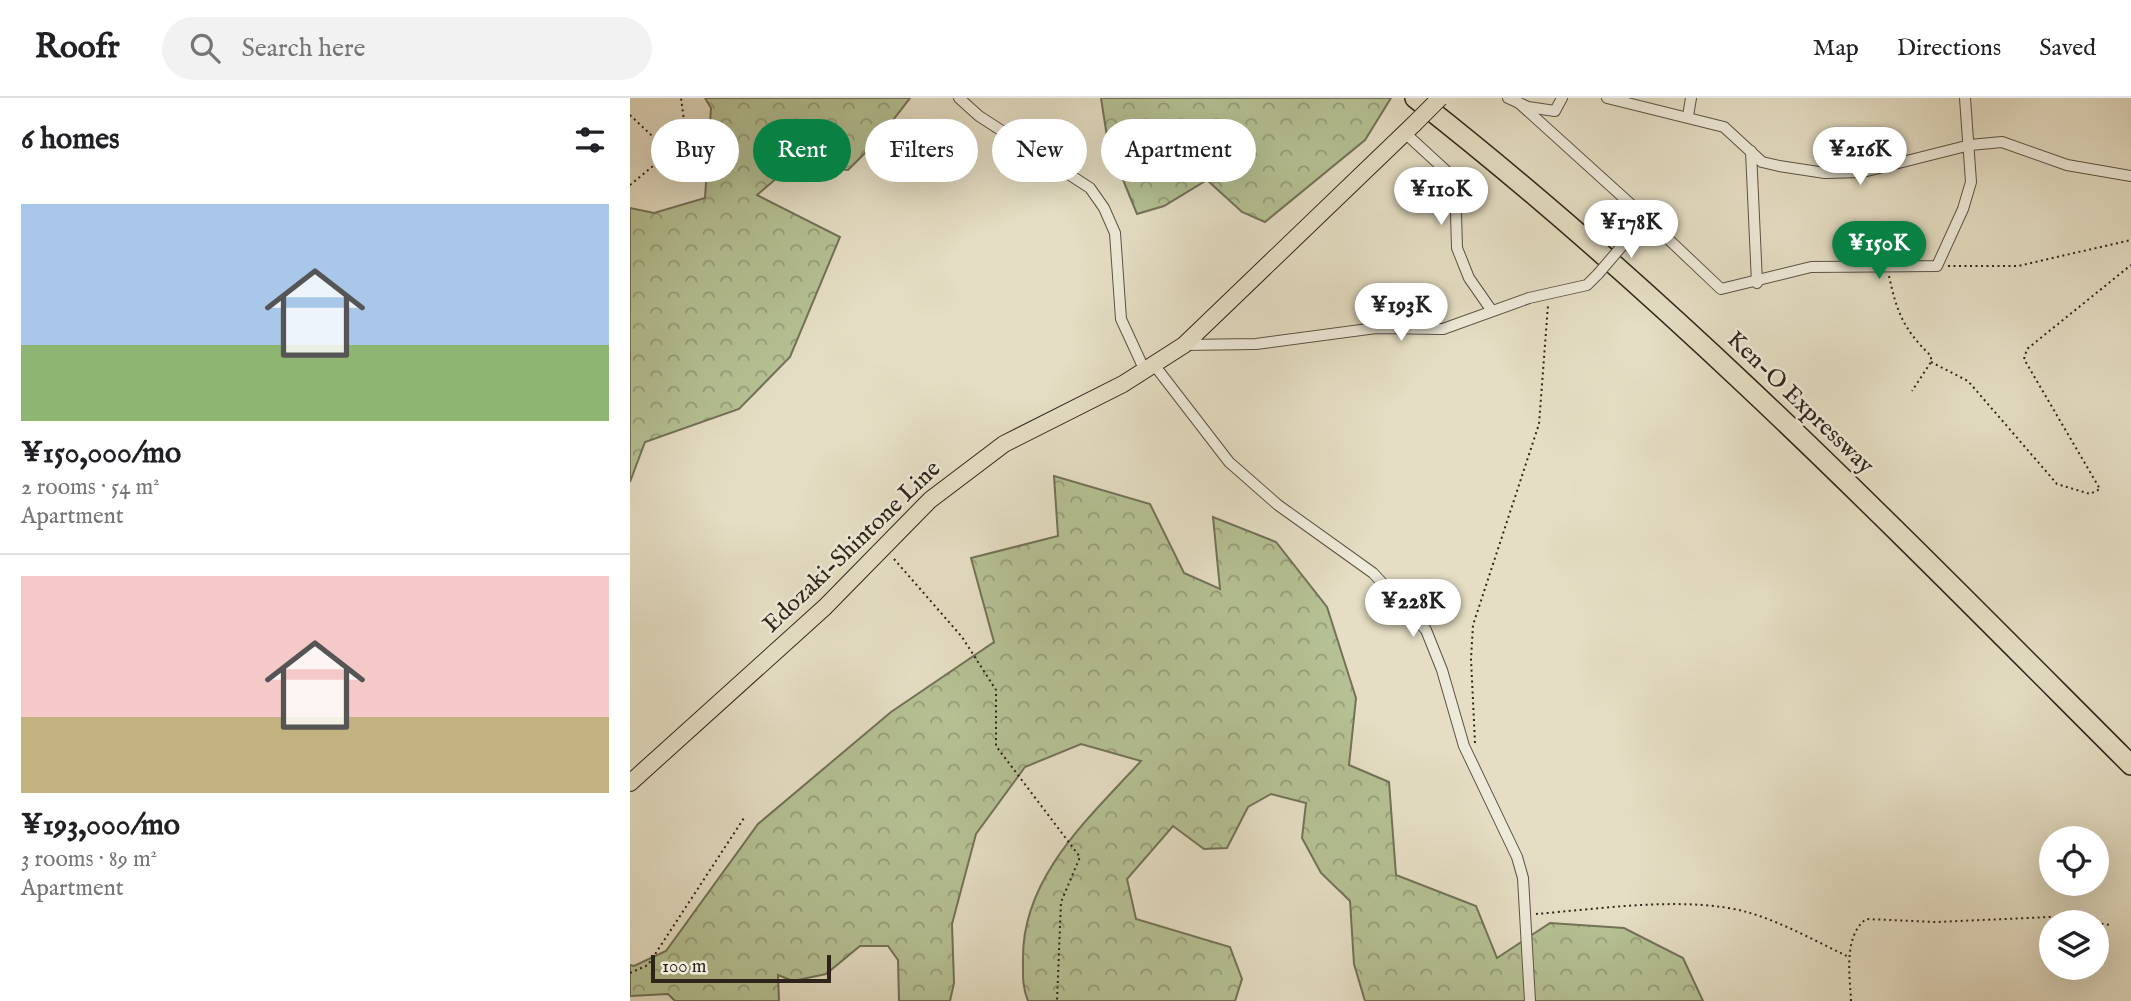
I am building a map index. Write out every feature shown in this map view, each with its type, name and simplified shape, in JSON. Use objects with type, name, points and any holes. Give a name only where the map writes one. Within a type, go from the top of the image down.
[{"type":"highway","name":"Ken-O Expressway","points":[[1415,98],[1570,225],[1708,349],[1811,446],[2131,765]]},
{"type":"main road","name":"Edozaki-Shintone Line","points":[[630,783],[825,607],[882,545],[930,500],[1004,444],[1150,368],[1184,345],[1440,98]]},
{"type":"street","points":[[959,98],[979,116],[1090,188],[1104,208],[1115,233],[1121,319],[1150,368],[1229,463],[1278,505],[1373,573],[1426,630],[1442,670],[1464,746],[1517,857],[1522,878],[1530,1001]]},
{"type":"street","points":[[1508,98],[1555,111],[1562,98]]},
{"type":"street","points":[[1607,98],[1724,127],[1762,162],[1825,173],[1863,172],[1970,145],[2002,142],[2067,165],[2131,176]]},
{"type":"street","points":[[1688,116],[1691,98]]},
{"type":"street","points":[[1519,103],[1643,222],[1721,289],[1758,283],[1811,267],[1937,266],[1964,209],[1971,182],[1965,98]]},
{"type":"street","points":[[1409,129],[1455,179],[1457,248],[1469,278],[1492,311]]},
{"type":"street","points":[[1751,152],[1758,283]]},
{"type":"street","points":[[1184,345],[1256,344],[1376,328],[1443,329],[1492,311],[1587,285],[1643,222]]},
{"type":"path","points":[[681,98],[684,119]]},
{"type":"path","points":[[630,115],[651,135]]},
{"type":"path","points":[[630,185],[651,168]]},
{"type":"path","points":[[1937,266],[2018,266],[2131,240]]},
{"type":"path","points":[[1931,362],[1968,381],[2057,484],[2090,494],[2100,489],[2024,359],[2027,349],[2131,265]]},
{"type":"path","points":[[1885,266],[1897,311],[1911,337],[1931,356],[1931,362],[1912,391]]},
{"type":"path","points":[[1464,746],[1476,743],[1471,659],[1473,625],[1539,424],[1549,294]]},
{"type":"path","points":[[882,545],[969,648],[996,690],[996,746],[1080,857],[1061,902],[1057,1001]]},
{"type":"path","points":[[630,973],[648,965],[744,818]]},
{"type":"path","points":[[1524,915],[1640,906],[1709,906],[1749,912],[1849,957]]},
{"type":"path","points":[[1851,1001],[1849,957],[1858,925],[1866,919],[1936,922],[2039,917]]},
{"type":"green space","points":[[705,98],[910,98],[894,119],[865,119],[865,153],[851,167],[851,119],[753,119],[753,182],[772,182],[757,195],[840,237],[790,357],[739,409],[645,442],[630,482],[630,208],[654,213],[705,198],[706,182],[739,182],[739,119],[710,119],[711,108]]},
{"type":"green space","points":[[1101,98],[1391,98],[1365,140],[1265,222],[1242,212],[1209,182],[1256,182],[1256,119],[1104,119]]},
{"type":"green space","points":[[1124,182],[1204,182],[1164,206],[1137,214]]},
{"type":"green space","points":[[1054,476],[1150,504],[1184,573],[1220,589],[1213,517],[1276,542],[1327,607],[1356,698],[1349,765],[1389,782],[1396,875],[1476,906],[1497,958],[1550,923],[1624,928],[1683,958],[1703,1001],[1365,1001],[1354,964],[1350,901],[1321,873],[1302,838],[1306,803],[1271,794],[1248,807],[1227,848],[1204,849],[1173,826],[1127,879],[1136,919],[1230,947],[1242,979],[1235,1001],[1028,1001],[1024,986],[1023,959],[1026,929],[1034,901],[1046,875],[1100,804],[1141,761],[1081,744],[1025,767],[976,834],[952,924],[954,983],[950,1001],[899,1001],[898,960],[888,946],[860,946],[826,974],[793,981],[778,975],[779,1001],[675,1001],[668,994],[630,996],[630,965],[634,966],[666,951],[758,824],[891,712],[994,642],[971,558],[1058,536]]}]
